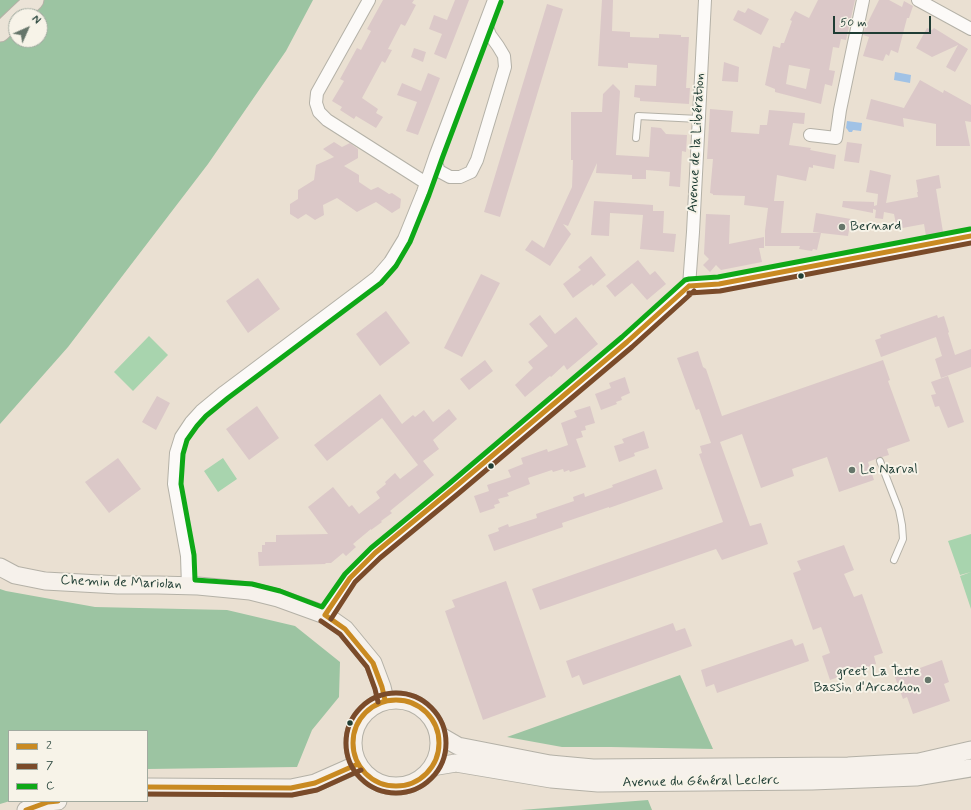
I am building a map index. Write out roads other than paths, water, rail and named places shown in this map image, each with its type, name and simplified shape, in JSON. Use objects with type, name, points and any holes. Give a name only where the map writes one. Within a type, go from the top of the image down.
[{"type":"main road","points":[[25,8],[34,0]]},
{"type":"main road","points":[[0,32],[8,24]]},
{"type":"main road","name":"Chemin de Mariolan","points":[[0,567],[15,575],[45,580],[118,585],[188,586],[250,591],[278,598],[325,614],[345,629],[373,663],[385,700]]},
{"type":"main road","points":[[397,699],[409,701],[420,706],[429,714],[436,724],[439,736],[440,747],[438,758],[432,768],[422,778],[409,785],[394,786],[380,783],[367,776],[358,764],[354,752],[353,738],[356,726],[363,714],[373,706],[385,700],[397,699]]},
{"type":"main road","name":"Avenue du Général Leclerc","points":[[439,736],[458,746],[550,764],[593,768],[848,766],[919,762],[971,750]]},
{"type":"main road","name":"Avenue du Général Leclerc","points":[[432,768],[456,763],[551,779],[598,783],[812,781],[916,777],[971,768]]},
{"type":"main road","points":[[148,787],[291,788],[315,783],[358,764]]},
{"type":"main road","points":[[26,810],[48,802]]},
{"type":"street","points":[[369,0],[317,93],[316,103],[319,112],[327,120],[426,183]]},
{"type":"street","points":[[188,586],[187,556],[174,484],[176,453],[181,437],[191,422],[201,411],[377,277],[390,262],[404,239],[486,25],[494,0]]},
{"type":"street","name":"Avenue de la Libération","points":[[689,286],[705,0]]},
{"type":"street","points":[[810,134],[836,138],[840,110],[863,0]]},
{"type":"street","points":[[918,0],[971,29]]},
{"type":"street","points":[[436,154],[436,163],[439,171],[450,177],[460,177],[471,172],[477,160],[505,67],[504,56],[490,35],[486,25]]},
{"type":"street","points":[[325,614],[350,578],[375,553],[627,342],[689,286],[719,284],[971,236]]},
{"type":"lane","points":[[636,138],[638,116],[699,119]]},
{"type":"lane","points":[[880,461],[899,510],[902,525],[903,539],[894,560]]},
{"type":"water","points":[[895,72],[911,75],[910,83],[894,80]]},
{"type":"water","points":[[847,121],[862,123],[861,131],[853,130],[852,132],[849,132],[846,128]]},
{"type":"place","name":"Bernard","points":[[842,227]]},
{"type":"place","name":"Le Narval","points":[[852,470]]},
{"type":"place","name":"greet La Teste Bassin d'Arcachon","points":[[928,680]]}]
